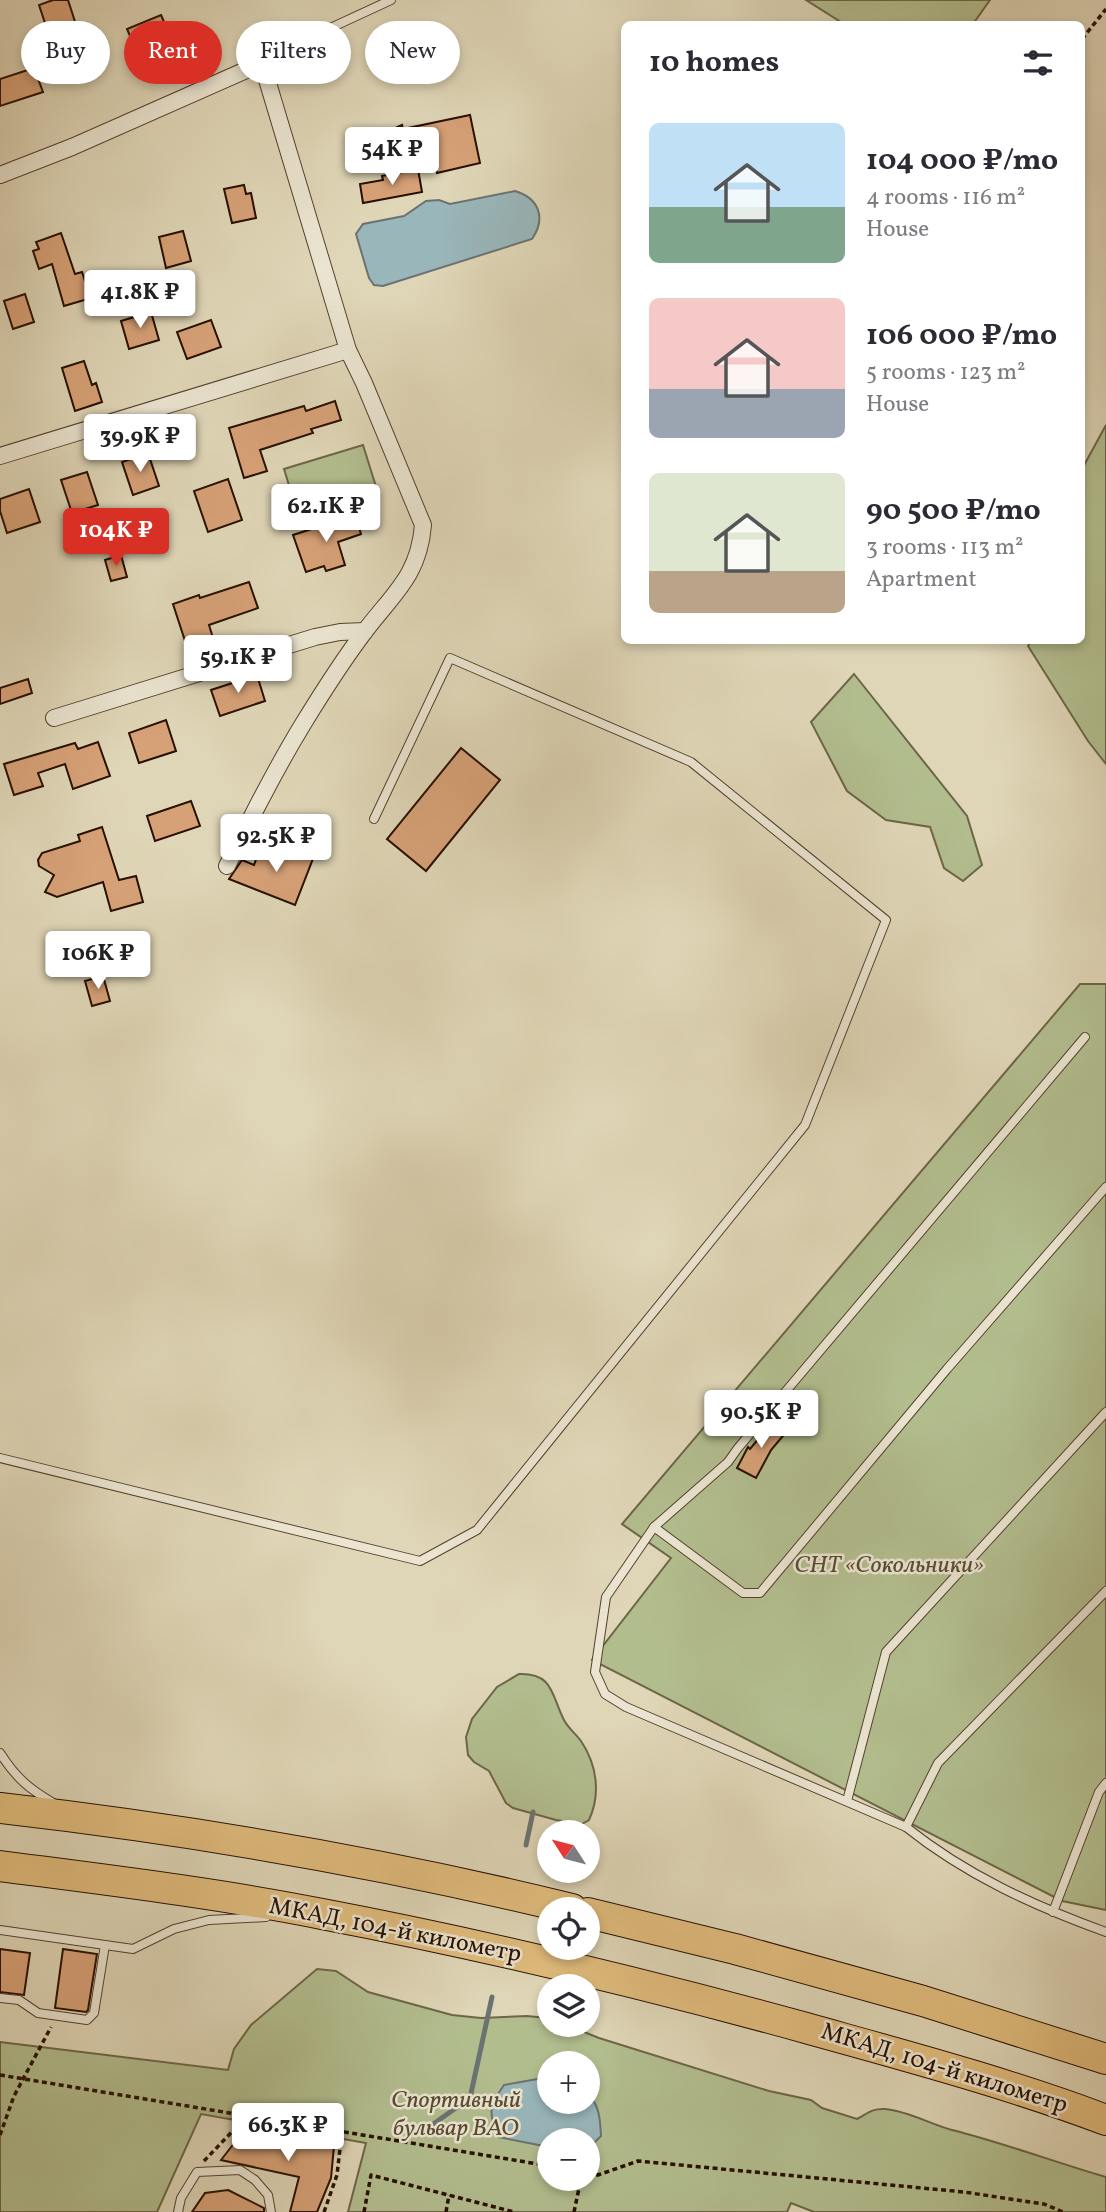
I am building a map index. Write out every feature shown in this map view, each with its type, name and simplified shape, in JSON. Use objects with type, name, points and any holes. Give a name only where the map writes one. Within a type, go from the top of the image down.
[{"type":"highway","points":[[3,1809],[329,1857],[537,1901]]},
{"type":"highway","name":"МКАД, 104-й километр","points":[[0,1866],[319,1913],[493,1948],[720,2004],[907,2056],[1106,2120]]},
{"type":"highway","points":[[600,1916],[735,1949],[923,2001],[1106,2059]]},
{"type":"street","points":[[0,175],[72,147],[236,74]]},
{"type":"street","points":[[227,866],[262,794],[283,759],[365,631],[415,566],[422,546],[423,526],[348,350],[335,311],[268,84]]},
{"type":"street","points":[[0,456],[348,350]]},
{"type":"street","points":[[54,718],[315,637],[365,631]]},
{"type":"lane","points":[[346,21],[391,0]]},
{"type":"lane","points":[[0,1458],[420,1561],[477,1530],[805,1125],[886,920],[691,762],[450,658],[374,819]]},
{"type":"lane","points":[[1086,1037],[738,1448],[729,1462],[654,1527],[606,1597],[595,1672],[605,1694],[626,1707],[906,1827],[932,1848],[984,1880],[1053,1912],[1106,1932]]},
{"type":"lane","points":[[654,1527],[743,1593],[760,1593],[947,1369],[1106,1187]]},
{"type":"lane","points":[[846,1801],[887,1652],[1106,1412]]},
{"type":"lane","points":[[906,1827],[939,1763],[1106,1591]]},
{"type":"lane","points":[[0,1753],[15,1776],[33,1791],[54,1804],[96,1821]]},
{"type":"lane","points":[[1053,1912],[1099,1792],[1106,1783]]},
{"type":"lane","points":[[0,1930],[133,1949],[174,1929],[209,1920],[319,1913]]},
{"type":"lane","points":[[0,1998],[19,2000],[38,2012],[88,2020],[94,2012],[106,1945]]},
{"type":"lane","points":[[178,2212],[181,2198],[197,2172],[240,2169],[255,2180],[268,2195],[271,2212]]},
{"type":"path","points":[[1085,35],[1106,9]]},
{"type":"path","points":[[0,2135],[24,2078],[54,2021]]},
{"type":"path","points":[[0,2075],[537,2164]]},
{"type":"path","points":[[197,2172],[209,2154],[247,2115]]},
{"type":"path","points":[[324,2212],[337,2175],[342,2131]]},
{"type":"path","points":[[600,2174],[638,2161],[964,2192],[1044,2204],[1063,2212]]},
{"type":"path","points":[[364,2212],[371,2175],[514,2212]]},
{"type":"path","points":[[574,2212],[578,2191]]},
{"type":"path","points":[[446,2212],[449,2195]]},
{"type":"green space","points":[[806,0],[990,0],[975,21],[839,21]]},
{"type":"green space","points":[[1106,425],[1106,764],[1088,741],[1028,646],[1085,644],[1085,464]]},
{"type":"green space","points":[[363,445],[378,493],[299,518],[284,469]]},
{"type":"green space","points":[[854,674],[967,816],[982,865],[963,881],[944,868],[930,827],[886,820],[847,791],[811,722]]},
{"type":"green space","name":"СНТ «Сокольники»","points":[[1080,984],[1106,984],[1106,1910],[1062,1901],[592,1660],[671,1558],[622,1524]]},
{"type":"green space","points":[[519,1674],[539,1677],[550,1687],[566,1723],[581,1741],[594,1770],[595,1800],[589,1820],[556,1820],[513,1808],[506,1803],[489,1771],[468,1755],[466,1737],[472,1719],[497,1687]]},
{"type":"green space","name":"Спортивный бульвар ВАО","points":[[317,1969],[336,1971],[368,1992],[452,2015],[481,2018],[537,2017],[537,2037],[597,2037],[769,2091],[811,2100],[822,2108],[857,2119],[877,2109],[902,2112],[1106,2177],[1106,2212],[814,2212],[791,2203],[787,2212],[348,2212],[366,2143],[201,2114],[157,2212],[0,2212],[0,2042],[228,2070],[234,2049],[251,2025]]},
{"type":"water","points":[[515,191],[529,198],[538,209],[539,223],[532,239],[383,286],[374,285],[369,278],[356,234],[363,224],[404,216],[426,201],[439,200],[450,204]]},
{"type":"water","points":[[537,2079],[537,2114],[599,2114],[601,2136],[600,2128],[537,2128],[537,2145],[498,2137],[492,2110],[504,2085]]},
{"type":"building","points":[[53,0],[68,0],[75,21],[44,21],[39,5]]},
{"type":"building","points":[[161,15],[164,21],[146,21]]},
{"type":"building","points":[[21,72],[21,84],[40,84],[43,92],[0,106],[0,79]]},
{"type":"building","points":[[470,115],[480,163],[437,173],[427,132],[378,154],[371,139],[402,125],[403,129]]},
{"type":"building","points":[[418,169],[422,192],[363,203],[360,184],[383,180],[382,176]]},
{"type":"building","points":[[244,185],[246,194],[251,193],[256,218],[232,223],[224,189]]},
{"type":"building","points":[[183,231],[191,261],[166,268],[159,237]]},
{"type":"building","points":[[61,233],[75,274],[82,272],[85,281],[92,279],[98,296],[64,306],[52,264],[39,269],[33,251],[39,249],[36,242]]},
{"type":"building","points":[[25,294],[34,322],[13,329],[4,301]]},
{"type":"building","points":[[151,312],[159,340],[129,349],[121,321]]},
{"type":"building","points":[[211,320],[221,347],[187,359],[177,332]]},
{"type":"building","points":[[84,361],[92,385],[96,383],[102,402],[75,411],[62,368]]},
{"type":"building","points":[[335,401],[341,420],[311,429],[313,433],[260,450],[267,471],[244,478],[229,428],[304,406],[306,411]]},
{"type":"building","points":[[148,453],[159,486],[133,495],[122,462]]},
{"type":"building","points":[[87,472],[98,505],[72,513],[61,480]]},
{"type":"building","points":[[228,479],[242,520],[208,532],[194,491]]},
{"type":"building","points":[[29,489],[40,522],[7,533],[0,511],[0,499]]},
{"type":"building","points":[[355,515],[361,534],[338,542],[345,565],[326,571],[324,566],[306,572],[293,535]]},
{"type":"building","points":[[121,555],[127,577],[111,581],[105,560]]},
{"type":"building","points":[[249,582],[258,608],[209,625],[213,638],[187,647],[173,604]]},
{"type":"building","points":[[257,675],[265,701],[220,716],[211,690]]},
{"type":"building","points":[[28,679],[32,693],[0,704],[0,688]]},
{"type":"building","points":[[166,720],[176,751],[139,763],[129,733]]},
{"type":"building","points":[[98,742],[110,776],[73,789],[65,764],[38,773],[43,786],[14,795],[4,764],[75,743],[78,749]]},
{"type":"building","points":[[461,748],[500,780],[426,871],[387,839]]},
{"type":"building","points":[[191,801],[200,826],[155,841],[147,816]]},
{"type":"building","points":[[102,827],[119,880],[136,876],[143,902],[111,911],[103,882],[57,897],[45,892],[54,875],[39,866],[38,860],[42,853],[80,841],[78,835]]},
{"type":"building","points":[[284,845],[314,856],[295,905],[229,879],[242,860],[254,865],[258,854],[268,858],[270,853],[275,855],[278,849],[282,850]]},
{"type":"building","points":[[103,976],[110,1001],[92,1006],[85,981]]},
{"type":"building","points":[[774,1420],[787,1431],[771,1450],[756,1478],[737,1468],[748,1447],[750,1449]]},
{"type":"building","points":[[0,1949],[30,1953],[24,1995],[0,1992]]},
{"type":"building","points":[[63,1949],[97,1954],[86,2012],[55,2008]]},
{"type":"building","points":[[246,2128],[334,2146],[331,2178],[317,2212],[290,2212],[299,2177],[221,2160]]},
{"type":"building","points":[[228,2190],[264,2208],[264,2212],[192,2212],[205,2193]]},
{"type":"waterway","points":[[526,1845],[533,1812]]},
{"type":"waterway","points":[[429,2127],[470,2098],[492,1997]]}]
